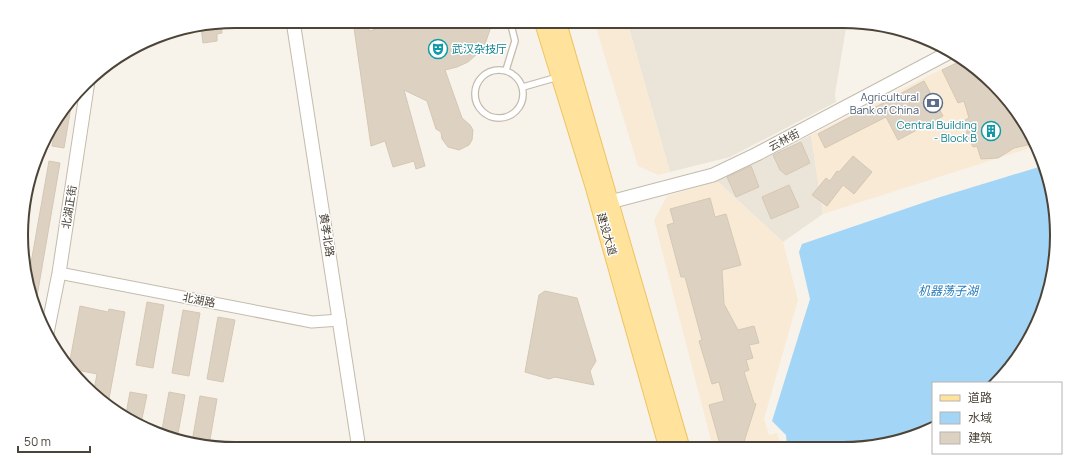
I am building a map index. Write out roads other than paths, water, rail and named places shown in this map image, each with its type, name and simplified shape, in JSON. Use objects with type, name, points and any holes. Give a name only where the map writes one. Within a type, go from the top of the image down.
[{"type":"main road","name":"建设大道","points":[[545,28],[594,186],[666,442]]},
{"type":"main road","name":"建设大道","points":[[559,28],[679,442]]},
{"type":"street","name":"黄孝北路","points":[[294,28],[358,442]]},
{"type":"street","name":"云林街","points":[[610,202],[713,175],[757,154],[945,55]]},
{"type":"street","name":"北湖正街","points":[[48,326],[59,273],[86,92]]},
{"type":"street","name":"北湖路","points":[[59,273],[312,322],[340,320]]},
{"type":"lane","points":[[506,70],[515,41],[512,28]]},
{"type":"lane","points":[[497,69],[506,70],[513,73],[519,79],[523,87],[522,103],[512,115],[497,118],[483,112],[475,98],[477,83],[489,71],[497,69]]},
{"type":"lane","points":[[523,87],[560,76]]},
{"type":"water","name":"机器荡子湖","points":[[1039,167],[1046,195],[1050,221],[1050,249],[1046,275],[1039,302],[1029,327],[1015,350],[999,371],[988,382],[932,382],[932,422],[897,435],[857,442],[787,442],[786,435],[772,421],[810,299],[799,252],[802,244],[937,198]]},
{"type":"place","name":"武汉杂技厅","points":[[438,49]]},
{"type":"place","name":"Agricultural Bank of China","points":[[933,103]]},
{"type":"place","name":"Central Building - Block B","points":[[991,131]]}]
